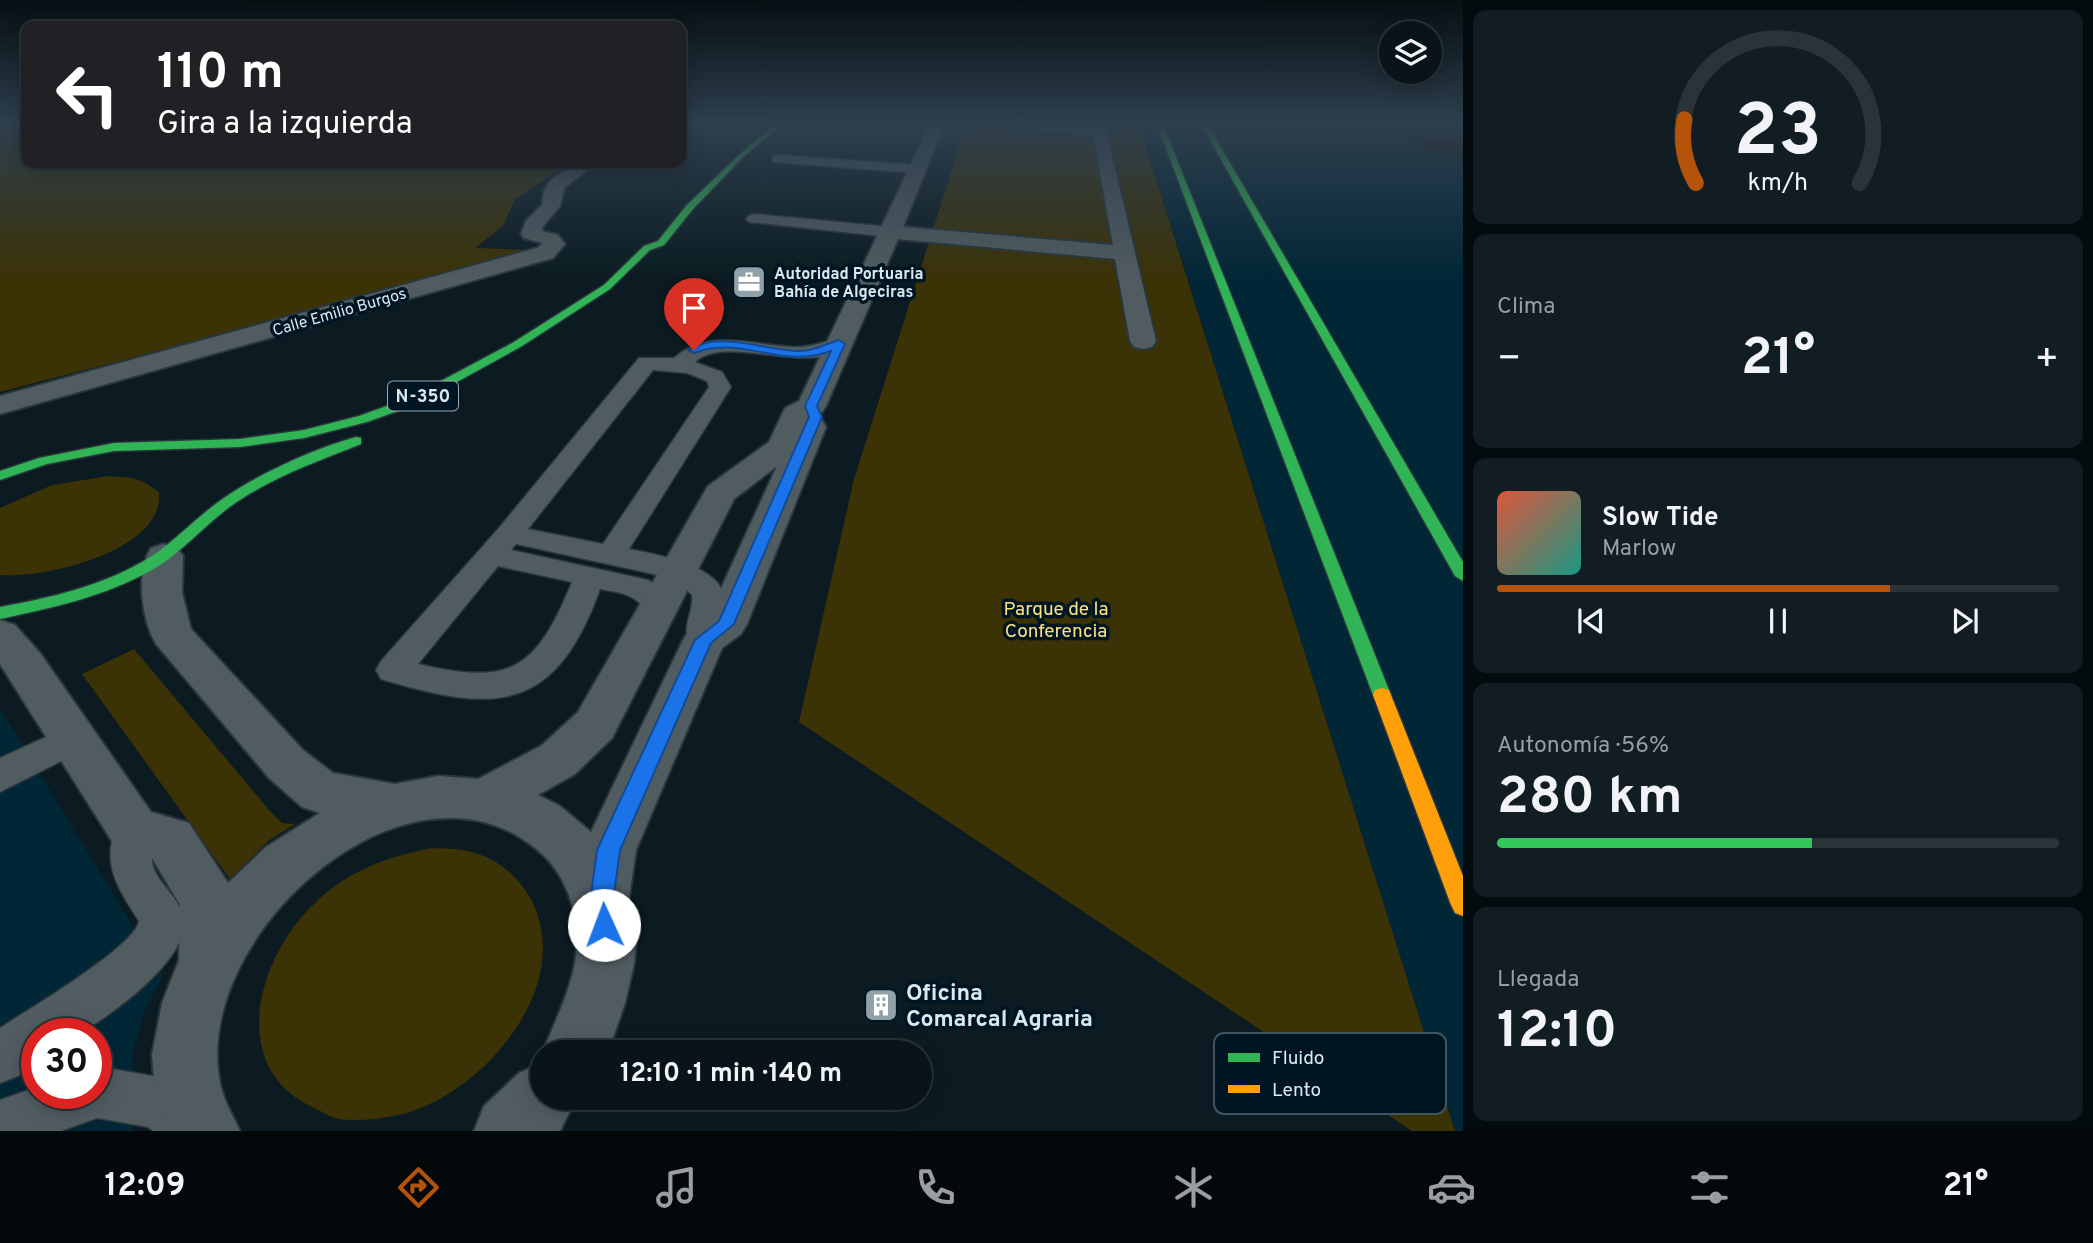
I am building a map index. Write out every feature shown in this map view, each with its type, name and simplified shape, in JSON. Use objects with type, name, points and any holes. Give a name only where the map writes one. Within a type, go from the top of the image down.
[{"type":"main road","name":"N-350","points":[[0,476],[79,452],[114,447],[240,443],[304,434],[363,419],[413,401],[548,326],[607,287],[647,248],[661,243],[690,207],[722,175]]},
{"type":"main road","points":[[1179,175],[1463,905]]},
{"type":"main road","points":[[1233,175],[1463,576]]},
{"type":"main road","name":"N-350","points":[[557,338],[624,289],[665,250],[661,243]]},
{"type":"main road","name":"N-350","points":[[395,425],[453,398]]},
{"type":"main road","points":[[0,613],[43,606],[87,593],[128,576],[164,556],[190,536],[209,515],[264,479],[372,435]]},
{"type":"main road","name":"N-350","points":[[146,446],[172,449],[202,461]]},
{"type":"main road","points":[[209,515],[218,496],[218,488]]},
{"type":"street","name":"Calle Emilio Burgos","points":[[0,405],[545,253],[555,244],[551,239],[531,234],[533,225],[551,206],[549,197],[556,183],[569,175]]},
{"type":"street","points":[[484,800],[558,760],[595,725],[720,493],[783,447],[796,414],[811,406],[916,175]]},
{"type":"street","points":[[1109,175],[1143,341]]},
{"type":"street","points":[[891,232],[1125,253]]},
{"type":"street","points":[[601,902],[609,850],[704,640],[726,624],[815,417],[811,406]]},
{"type":"street","points":[[164,556],[162,592],[171,634],[286,764],[320,792],[395,805]]},
{"type":"street","points":[[0,635],[24,664],[134,830],[170,841],[208,901],[209,959]]},
{"type":"street","points":[[202,1131],[187,1087],[185,1033],[200,978],[225,928],[261,885],[303,849],[348,822],[395,805],[441,797],[484,800],[524,811],[559,832],[584,863],[601,902],[607,948],[597,1001],[580,1040]]},
{"type":"street","points":[[509,1131],[533,1110]]},
{"type":"lane","points":[[754,219],[891,232]]},
{"type":"lane","points":[[678,366],[694,350],[716,344],[798,355],[822,351],[839,344]]},
{"type":"lane","points":[[590,576],[578,610],[545,663],[519,683],[500,687],[441,683],[393,670],[500,544],[647,363],[714,374],[720,387],[611,554]]},
{"type":"lane","points":[[500,544],[611,554],[678,570],[701,583],[708,593],[708,603],[702,620],[704,640]]},
{"type":"lane","points":[[500,544],[590,576],[637,587],[659,605]]},
{"type":"lane","points":[[0,776],[74,738]]},
{"type":"lane","points":[[0,1058],[131,968],[154,945],[162,923],[160,914],[132,873],[134,830]]},
{"type":"lane","points":[[112,1096],[159,1103],[202,1131]]},
{"type":"lane","points":[[1,1131],[17,1120],[48,1109]]},
{"type":"shaded area","points":[[1156,175],[1463,175],[1463,1131],[1455,1131],[1446,1102],[1446,1033],[1424,1033]]},
{"type":"shaded area","points":[[0,708],[163,976],[143,1015],[133,1053],[132,1131],[0,1131]]},
{"type":"green space","points":[[0,175],[552,175],[515,199],[503,226],[475,248],[531,250],[0,392]]},
{"type":"green space","name":"Parque de la Conferencia","points":[[950,175],[1155,175],[1424,1033],[1265,1033],[799,722],[854,479]]},
{"type":"green space","points":[[109,476],[136,479],[159,493],[155,513],[142,531],[98,557],[71,566],[44,572],[0,575],[0,508],[52,485]]},
{"type":"green space","points":[[134,649],[269,810],[282,823],[295,824],[268,841],[230,879],[82,674]]},
{"type":"green space","points":[[431,848],[459,849],[488,858],[506,869],[527,892],[541,931],[542,960],[536,989],[523,1017],[505,1043],[461,1086],[436,1101],[401,1114],[362,1120],[335,1118],[286,1090],[269,1067],[260,1040],[260,1011],[266,982],[278,953],[294,927],[327,892],[368,867]]},
{"type":"green space","name":"Parque de la Conferencia","points":[[1446,1102],[1455,1131],[1412,1131],[1387,1114],[1446,1114]]},
{"type":"traffic: fast","points":[[0,476],[44,461],[114,447],[240,443],[304,434],[363,419],[413,401],[518,344],[607,287],[647,248],[661,243],[690,207],[722,175]]},
{"type":"traffic: fast","points":[[1180,175],[1382,695]]},
{"type":"traffic: fast","points":[[1233,175],[1463,576]]},
{"type":"traffic: fast","points":[[0,613],[64,599],[106,585],[146,567],[249,488],[356,441]]},
{"type":"traffic: slow","points":[[1382,695],[1463,905]]},
{"type":"place","name":"Autoridad Portuaria Bahía de Algeciras","points":[[749,282]]},
{"type":"place","name":"Oficina Comarcal Agraria","points":[[881,1005]]},
{"type":"route","points":[[604,925],[601,902],[609,850],[704,640],[726,624],[815,417],[811,406],[839,344],[815,353],[798,355],[716,344],[694,350]]}]
